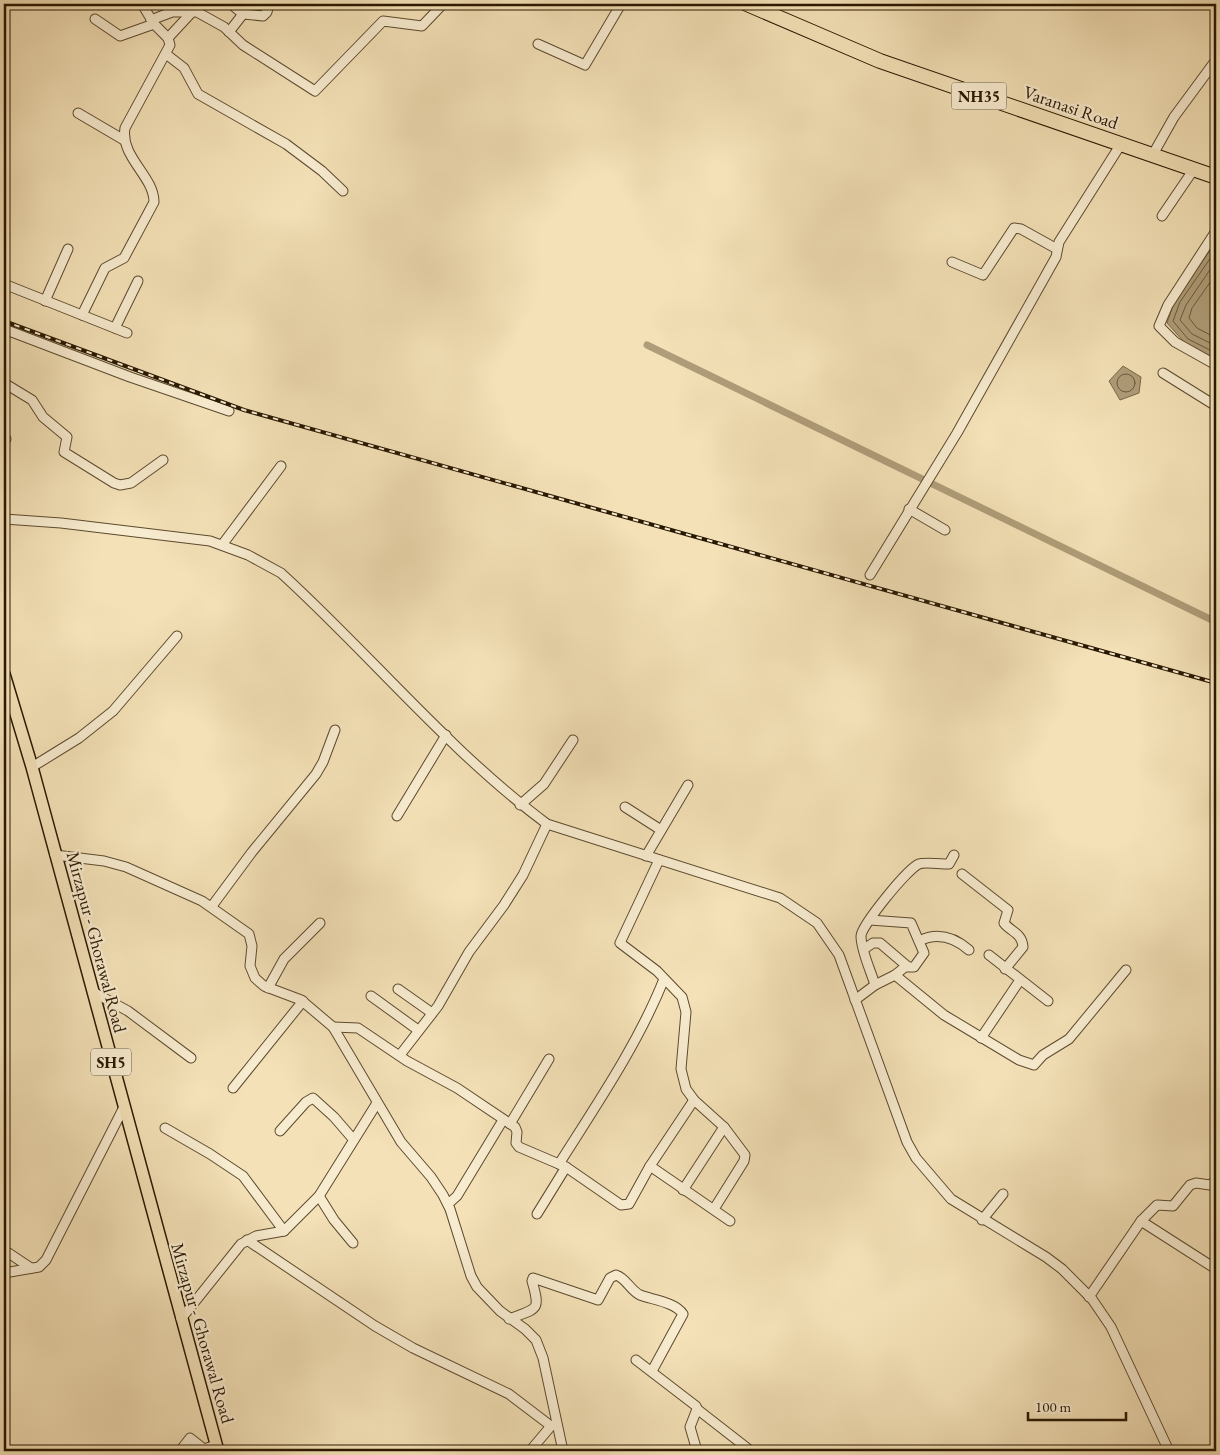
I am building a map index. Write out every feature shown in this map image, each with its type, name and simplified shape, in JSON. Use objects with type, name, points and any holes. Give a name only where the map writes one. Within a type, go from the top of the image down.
[{"type":"highway","name":"Varanasi Road","points":[[747,4],[880,61],[1216,177]]},
{"type":"main road","name":"Mirzapur - Ghorawal Road","points":[[4,674],[32,766],[217,1448]]},
{"type":"street","points":[[124,140],[125,128],[170,45],[168,38],[152,22],[142,4]]},
{"type":"street","points":[[231,4],[243,14],[263,16],[267,12],[269,4]]},
{"type":"street","points":[[95,19],[120,36],[172,12],[193,11],[224,27],[243,46],[315,91],[383,21],[422,26],[443,4]]},
{"type":"street","points":[[538,44],[580,66],[585,66],[621,4]]},
{"type":"street","points":[[1214,4],[1216,12]]},
{"type":"street","points":[[168,38],[193,11]]},
{"type":"street","points":[[229,32],[243,14]]},
{"type":"street","points":[[166,54],[184,68],[198,94],[277,138],[322,171],[343,191]]},
{"type":"street","points":[[1152,156],[1174,117],[1216,60]]},
{"type":"street","points":[[78,113],[124,140],[152,192],[154,202],[124,258],[105,268],[82,315]]},
{"type":"street","points":[[870,575],[928,481],[1056,257],[1057,249],[1121,144]]},
{"type":"street","points":[[1162,216],[1194,169]]},
{"type":"street","points":[[952,262],[983,275],[1014,228],[1021,229],[1057,249]]},
{"type":"street","points":[[1216,230],[1168,305],[1159,326],[1175,342],[1216,365]]},
{"type":"street","points":[[45,301],[68,249]]},
{"type":"street","points":[[115,328],[138,281]]},
{"type":"street","points":[[4,284],[127,333]]},
{"type":"street","points":[[4,328],[130,377],[229,411]]},
{"type":"street","points":[[1163,373],[1216,406]]},
{"type":"street","points":[[4,383],[32,400],[42,417],[67,437],[64,452],[114,483],[132,483],[163,460]]},
{"type":"street","points":[[224,542],[281,466]]},
{"type":"street","points":[[909,509],[945,530]]},
{"type":"street","points":[[4,519],[60,523],[224,542],[281,573],[446,735],[547,824],[647,854],[659,860],[780,898],[796,907],[817,923],[839,955],[907,1142],[916,1158],[950,1199],[1046,1257],[1091,1294],[1111,1327],[1168,1451]]},
{"type":"street","points":[[32,766],[79,738],[113,711],[177,636]]},
{"type":"street","points":[[212,906],[252,852],[316,774],[323,762],[335,730]]},
{"type":"street","points":[[397,816],[446,735]]},
{"type":"street","points":[[523,802],[544,784],[573,740]]},
{"type":"street","points":[[647,854],[688,785]]},
{"type":"street","points":[[625,807],[661,830]]},
{"type":"street","points":[[400,1055],[432,1013],[469,952],[523,875],[547,824]]},
{"type":"street","points":[[55,855],[120,865],[152,881],[190,894],[212,906],[229,922],[249,934],[252,941],[251,972],[258,982],[303,1002],[333,1027],[401,1142],[435,1182],[448,1204],[471,1276],[482,1292],[509,1319],[530,1333],[539,1346],[553,1425],[563,1451]]},
{"type":"street","points":[[875,985],[861,934],[899,879],[920,863],[949,864],[954,855]]},
{"type":"street","points":[[659,860],[620,944],[664,979],[682,997],[685,1004],[680,1069],[686,1089],[694,1100],[724,1126],[745,1158],[714,1209]]},
{"type":"street","points":[[962,874],[1008,910],[1004,923],[1019,934],[1023,942],[1023,947],[1005,969]]},
{"type":"street","points":[[864,949],[873,943],[880,943],[907,966],[914,967],[923,957],[923,949],[913,925],[909,922],[870,920]]},
{"type":"street","points":[[268,988],[284,959],[320,923]]},
{"type":"street","points":[[919,941],[933,935],[958,941],[970,950]]},
{"type":"street","points":[[989,955],[1048,1001]]},
{"type":"street","points":[[855,1000],[875,985],[895,975],[907,966]]},
{"type":"street","points":[[895,975],[936,1010],[1019,1060],[1034,1065],[1043,1055],[1069,1039],[1126,970]]},
{"type":"street","points":[[537,1214],[562,1166],[624,1060],[664,979]]},
{"type":"street","points":[[981,1038],[1020,980]]},
{"type":"street","points":[[398,989],[432,1013]]},
{"type":"street","points":[[93,992],[128,1011],[191,1058]]},
{"type":"street","points":[[371,996],[418,1030]]},
{"type":"street","points":[[233,1088],[303,1002]]},
{"type":"street","points":[[333,1027],[358,1028],[456,1088],[517,1130],[516,1145],[562,1166],[624,1206],[629,1204],[650,1166],[694,1100]]},
{"type":"street","points":[[448,1204],[457,1196],[549,1059]]},
{"type":"street","points":[[280,1131],[306,1102],[312,1098],[334,1117],[353,1139]]},
{"type":"street","points":[[181,1319],[241,1244],[256,1236],[284,1231],[319,1196],[377,1103]]},
{"type":"street","points":[[4,1272],[39,1267],[46,1260],[124,1107]]},
{"type":"street","points":[[683,1190],[724,1126]]},
{"type":"street","points":[[165,1128],[243,1176],[284,1231]]},
{"type":"street","points":[[650,1166],[730,1221]]},
{"type":"street","points":[[1091,1294],[1141,1221],[1157,1205],[1173,1206],[1190,1185],[1196,1183],[1210,1185],[1216,1180]]},
{"type":"street","points":[[982,1220],[1003,1194]]},
{"type":"street","points":[[319,1196],[334,1220],[353,1243]]},
{"type":"street","points":[[1141,1221],[1216,1269]]},
{"type":"street","points":[[247,1240],[375,1326],[413,1348],[509,1394],[553,1425]]},
{"type":"street","points":[[4,1250],[31,1268]]},
{"type":"street","points":[[509,1319],[534,1309],[538,1299],[532,1284],[533,1278],[598,1300],[602,1296],[610,1278],[616,1275],[619,1276],[633,1291],[657,1300],[683,1314],[652,1371]]},
{"type":"street","points":[[636,1360],[680,1392],[698,1409],[751,1451]]},
{"type":"street","points":[[696,1451],[690,1427],[698,1409]]},
{"type":"street","points":[[530,1451],[553,1425]]},
{"type":"street","points":[[180,1451],[190,1438],[204,1449],[217,1448]]},
{"type":"water","points":[[1216,242],[1216,359],[1185,343],[1167,323],[1175,300]]},
{"type":"water","points":[[1123,366],[1141,377],[1139,393],[1120,400],[1109,381]]},
{"type":"waterway","points":[[647,345],[1216,622]]},
{"type":"railway","points":[[4,321],[244,410],[1216,683]]}]
